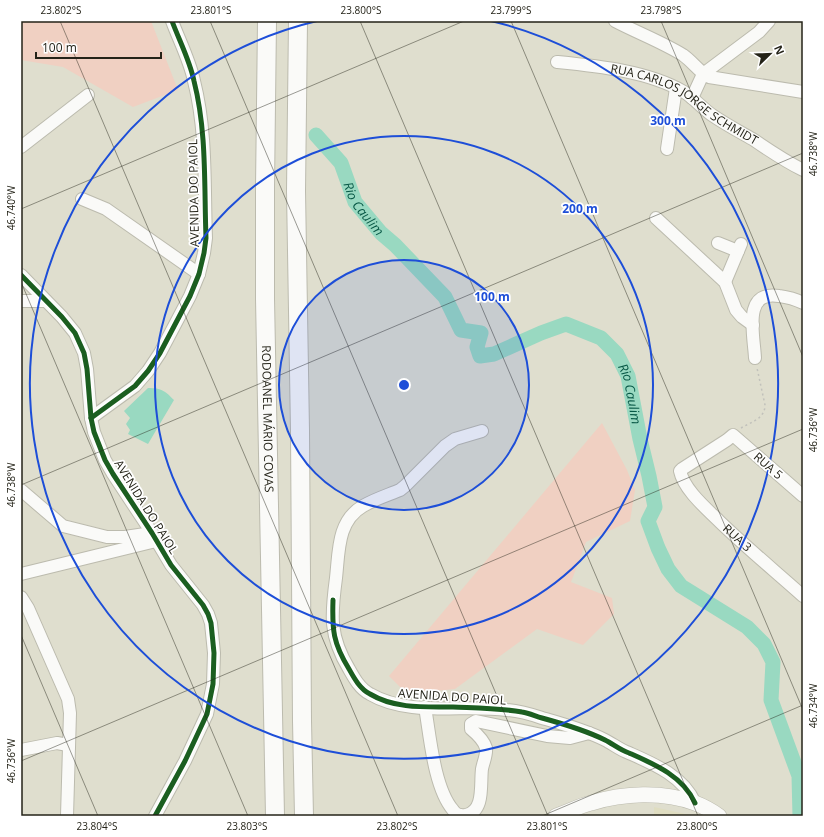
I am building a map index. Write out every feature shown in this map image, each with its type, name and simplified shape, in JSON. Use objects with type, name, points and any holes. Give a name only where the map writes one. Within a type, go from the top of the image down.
[{"type":"highway","name":"RODOANEL MÁRIO COVAS","points":[[267,21],[264,187],[265,299],[275,816]]},
{"type":"highway","points":[[298,21],[296,191],[304,816]]},
{"type":"main road","points":[[556,816],[591,803],[614,797],[656,795],[695,803],[719,816]]},
{"type":"main road","points":[[584,816],[625,804],[646,803],[677,807],[693,811],[704,816]]},
{"type":"street","name":"AVENIDA DO PAIOL","points":[[154,816],[185,761],[207,714],[213,684],[213,634],[208,614],[198,597],[171,565],[112,474],[94,432],[91,418],[135,386],[148,371],[160,353],[190,296],[199,274],[206,238],[203,128],[194,78],[172,21]]},
{"type":"street","points":[[615,21],[680,53],[699,68],[703,74],[709,77],[803,92]]},
{"type":"street","points":[[692,98],[703,74],[760,32],[769,21]]},
{"type":"street","name":"RUA CARLOS JORGE SCHMIDT","points":[[557,62],[612,69],[656,80],[676,88],[685,92],[707,111],[726,124],[776,156],[803,170]]},
{"type":"street","points":[[667,149],[676,88]]},
{"type":"street","points":[[21,147],[88,95]]},
{"type":"street","points":[[82,199],[106,209],[199,274]]},
{"type":"street","points":[[656,218],[725,282],[736,310],[742,317],[753,325]]},
{"type":"street","points":[[718,243],[739,248],[725,282]]},
{"type":"street","points":[[21,275],[62,317],[75,333],[84,353],[87,369],[91,418]]},
{"type":"street","points":[[755,358],[753,325],[754,307],[759,299],[770,295],[786,297],[803,303]]},
{"type":"street","points":[[21,300],[46,301]]},
{"type":"street","name":"AVENIDA DO PAIOL","points":[[482,431],[455,439],[445,446],[400,490],[363,506],[352,514],[345,524],[340,537],[333,600],[332,626],[336,645],[343,660],[360,686],[369,694],[388,702],[426,707],[507,710],[529,713],[589,733],[628,753],[648,761],[666,772],[688,790],[695,803]]},
{"type":"street","name":"RUA 3","points":[[733,434],[727,440],[697,458],[680,472],[688,487],[707,510],[744,545],[803,596]]},
{"type":"street","name":"RUA 5","points":[[733,434],[803,496]]},
{"type":"street","points":[[21,490],[63,526],[107,537],[154,537]]},
{"type":"street","points":[[21,574],[154,537]]},
{"type":"street","points":[[21,596],[68,699],[70,713],[67,816]]},
{"type":"street","points":[[426,707],[434,763],[439,784],[453,811],[464,816],[475,810],[479,804],[481,795],[482,768],[486,749],[480,738],[471,729],[474,722],[476,721],[547,736],[570,738],[589,733]]},
{"type":"street","points":[[21,750],[57,743],[68,745]]},
{"type":"path","points":[[733,434],[764,414],[765,405],[755,358]]},
{"type":"shaded area","points":[[21,21],[151,21],[178,90],[133,107],[63,67],[21,60]]},
{"type":"shaded area","points":[[148,388],[163,391],[174,400],[148,444],[128,434],[130,430],[126,424],[130,418],[124,411]]},
{"type":"shaded area","points":[[602,423],[627,470],[635,490],[630,521],[586,542],[571,582],[612,598],[614,614],[583,645],[537,629],[455,689],[407,694],[389,676]]},
{"type":"shaded area","points":[[654,807],[694,816],[654,816]]},
{"type":"waterway","name":"Rio Caulim","points":[[316,135],[341,163],[355,202],[381,233],[395,245],[445,297],[461,330],[481,333],[477,347],[480,356],[494,354],[541,333],[566,324],[601,338],[617,354],[628,376],[655,507],[648,521],[658,548],[668,569],[681,586],[747,627],[764,644],[773,662],[771,700],[799,776],[800,816]]},
{"type":"cycle path","points":[[91,418],[135,386],[148,371],[160,353],[190,296],[199,274],[204,253],[206,238],[205,179],[201,120],[192,73],[172,21]]},
{"type":"cycle path","points":[[21,275],[62,317],[75,333],[84,353],[87,369],[91,418],[94,432],[105,460],[171,565],[203,605],[211,623],[214,653],[213,684],[207,714],[185,761],[155,816]]},
{"type":"cycle path","points":[[333,600],[333,628],[337,644],[353,676],[363,689],[370,694],[380,699],[400,705],[421,707],[488,708],[522,712],[590,733],[667,772],[683,785],[695,803]]}]
